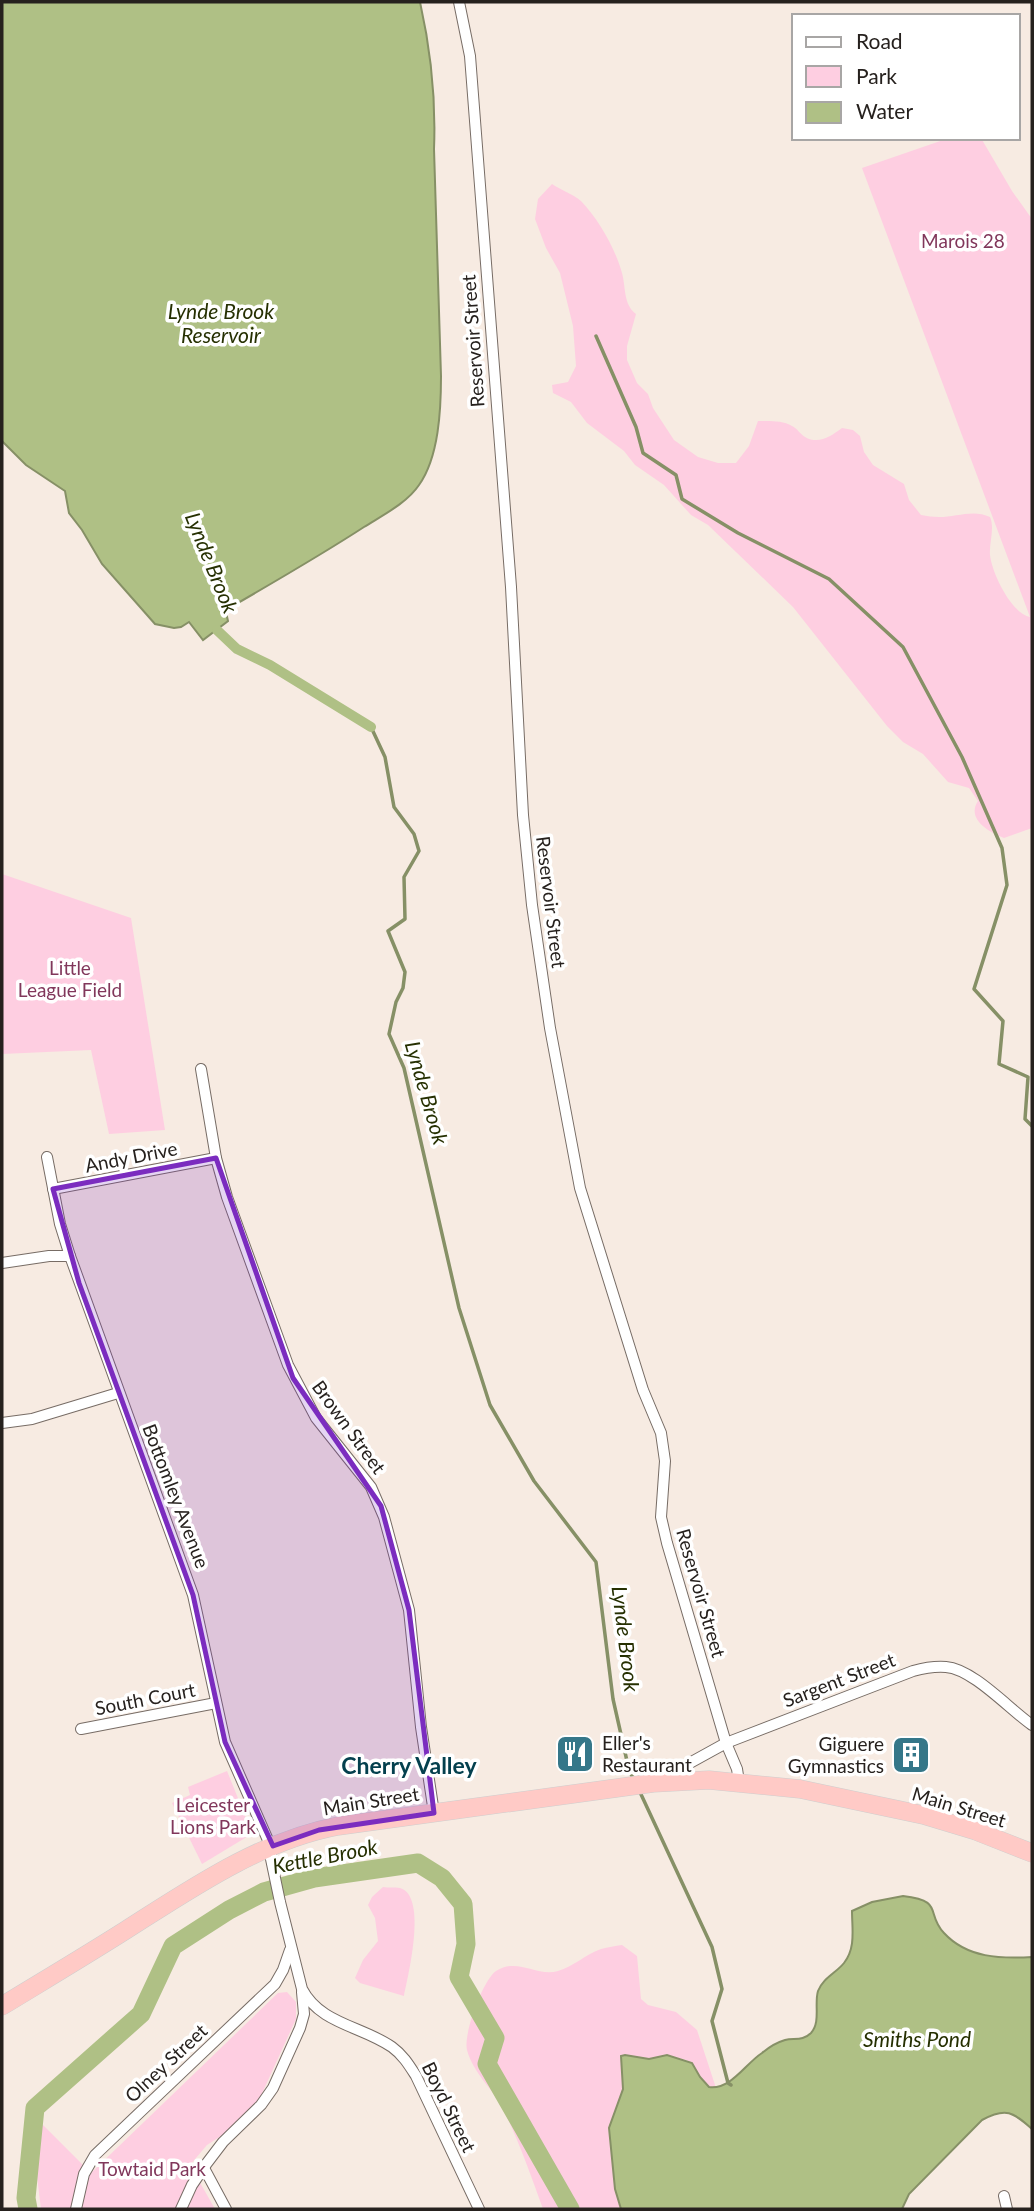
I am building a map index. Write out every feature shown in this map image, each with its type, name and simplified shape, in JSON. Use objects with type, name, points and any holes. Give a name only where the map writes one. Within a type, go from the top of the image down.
[{"type":"highway","name":"Main Street","points":[[2,2006],[197,1885],[271,1847],[319,1830],[640,1784],[692,1780],[800,1789],[923,1815],[976,1831],[1032,1853]]},
{"type":"street","name":"Reservoir Street","points":[[459,2],[469,45],[511,587],[525,837],[544,991],[580,1188],[643,1390],[661,1433],[665,1461],[661,1509],[663,1525],[739,1782]]},
{"type":"street","name":"Brown Street","points":[[201,1069],[216,1158],[234,1223],[293,1378],[316,1418],[371,1487],[381,1506],[409,1609],[421,1727],[434,1813]]},
{"type":"street","name":"Bottomley Avenue","points":[[47,1157],[70,1256],[190,1585],[225,1742],[271,1847],[275,1881],[302,1989]]},
{"type":"street","name":"Andy Drive","points":[[53,1189],[216,1158]]},
{"type":"street","points":[[2,1263],[70,1256]]},
{"type":"street","points":[[2,1423],[32,1419],[118,1393]]},
{"type":"street","name":"Sargent Street","points":[[640,1784],[726,1743],[913,1671],[938,1666],[954,1668],[970,1675],[1032,1725]]},
{"type":"street","name":"South Court","points":[[81,1729],[216,1703]]},
{"type":"street","name":"Olney Street","points":[[76,2209],[83,2174],[95,2155],[275,1984],[283,1970],[290,1947]]},
{"type":"street","points":[[181,2209],[192,2185],[223,2142],[261,2105],[273,2088],[300,2028],[304,2014],[302,1989]]},
{"type":"street","name":"Boyd Street","points":[[302,1989],[324,2014],[389,2045],[406,2060],[416,2076],[477,2209]]},
{"type":"street","points":[[204,2168],[226,2209]]},
{"type":"street","points":[[1004,2196],[1007,2209]]},
{"type":"highlighted area","points":[[216,1158],[293,1378],[381,1506],[409,1610],[434,1813],[319,1830],[273,1846],[225,1742],[193,1595],[79,1283],[53,1189]]},
{"type":"green space","name":"Marois 28","points":[[943,140],[982,140],[1032,219],[1032,828],[1004,838],[986,828],[977,819],[975,808],[978,801],[969,788],[948,782],[923,754],[903,742],[887,726],[793,607],[708,525],[691,515],[664,485],[635,465],[624,451],[587,423],[571,402],[553,393],[552,385],[568,382],[576,366],[573,326],[560,273],[546,248],[535,219],[538,199],[552,184],[581,201],[611,244],[622,273],[627,300],[636,314],[627,346],[627,360],[637,383],[648,394],[653,408],[674,440],[698,457],[718,463],[736,463],[749,446],[758,421],[784,423],[794,427],[805,437],[815,440],[842,428],[853,430],[860,436],[864,452],[873,465],[904,484],[909,500],[921,515],[939,517],[978,514],[990,517],[990,555],[994,572],[1016,608],[1030,617],[862,168]]},
{"type":"green space","name":"Little League Field","points":[[2,874],[131,918],[165,1130],[109,1134],[91,1050],[2,1054]]},
{"type":"green space","name":"Leicester Lions Park","points":[[227,1771],[250,1828],[250,1835],[202,1864],[172,1803],[190,1795],[188,1787]]},
{"type":"green space","points":[[383,1887],[400,1888],[408,1894],[413,1905],[414,1938],[404,1996],[360,1983],[355,1978],[363,1960],[378,1941],[375,1918],[368,1905]]},
{"type":"green space","points":[[622,1945],[637,1956],[641,1999],[648,2005],[676,2012],[697,2030],[716,2088],[706,2086],[692,2063],[686,2060],[667,2055],[649,2059],[625,2055],[621,2059],[623,2089],[609,2128],[615,2189],[621,2209],[543,2209],[503,2109],[470,2058],[467,2042],[471,2020],[485,1985],[496,1971],[504,1967],[519,1966],[542,1972],[558,1971],[595,1951]]},
{"type":"green space","name":"Towtaid Park","points":[[287,1992],[296,2002],[296,2019],[259,2100],[238,2125],[207,2145],[190,2165],[215,2209],[41,2209],[34,2152],[38,2120],[91,2173],[278,1993]]},
{"type":"water","name":"Lynde Brook Reservoir","points":[[2,2],[420,2],[430,57],[433,93],[441,376],[439,418],[431,461],[419,485],[401,503],[231,607],[226,612],[228,621],[203,640],[189,622],[174,628],[155,624],[102,564],[69,513],[65,491],[26,465],[2,441]]},
{"type":"water","name":"Smiths Pond","points":[[903,1896],[916,1898],[929,1905],[944,1933],[963,1948],[997,1957],[1032,1957],[1032,2129],[1009,2113],[982,2120],[909,2194],[902,2209],[621,2209],[615,2189],[609,2128],[623,2089],[621,2056],[649,2059],[667,2055],[692,2063],[709,2087],[724,2084],[773,2045],[811,2033],[817,2018],[818,1991],[848,1957],[852,1938],[852,1911],[872,1902]]},
{"type":"waterway","points":[[596,336],[636,427],[643,453],[676,475],[682,499],[738,533],[829,579],[903,647],[962,757],[1002,848],[1007,885],[974,989],[1003,1021],[999,1064],[1028,1077],[1025,1119],[1032,1126]]},
{"type":"waterway","name":"Lynde Brook","points":[[217,630],[237,649],[270,665],[371,727]]},
{"type":"waterway","name":"Lynde Brook","points":[[371,727],[385,757],[394,807],[414,834],[419,851],[404,877],[405,919],[388,931],[405,972],[389,1034],[404,1068],[459,1308],[490,1405],[534,1481],[596,1562],[613,1699],[629,1770],[634,1780]]},
{"type":"waterway","name":"Lynde Brook","points":[[639,1790],[712,1947],[722,1989],[712,2021],[728,2083],[731,2085]]},
{"type":"waterway","name":"Kettle Brook","points":[[28,2209],[26,2198],[35,2108],[141,2014],[173,1946],[229,1910],[264,1892],[314,1878],[418,1863],[442,1878],[463,1904],[466,1944],[459,1977],[495,2038],[487,2064],[570,2209]]},
{"type":"place","name":"Eller's Restaurant","points":[[575,1754]]},
{"type":"place","name":"Giguere Gymnastics","points":[[911,1755]]},
{"type":"district","name":"Cherry Valley","points":[[409,1766]]}]
